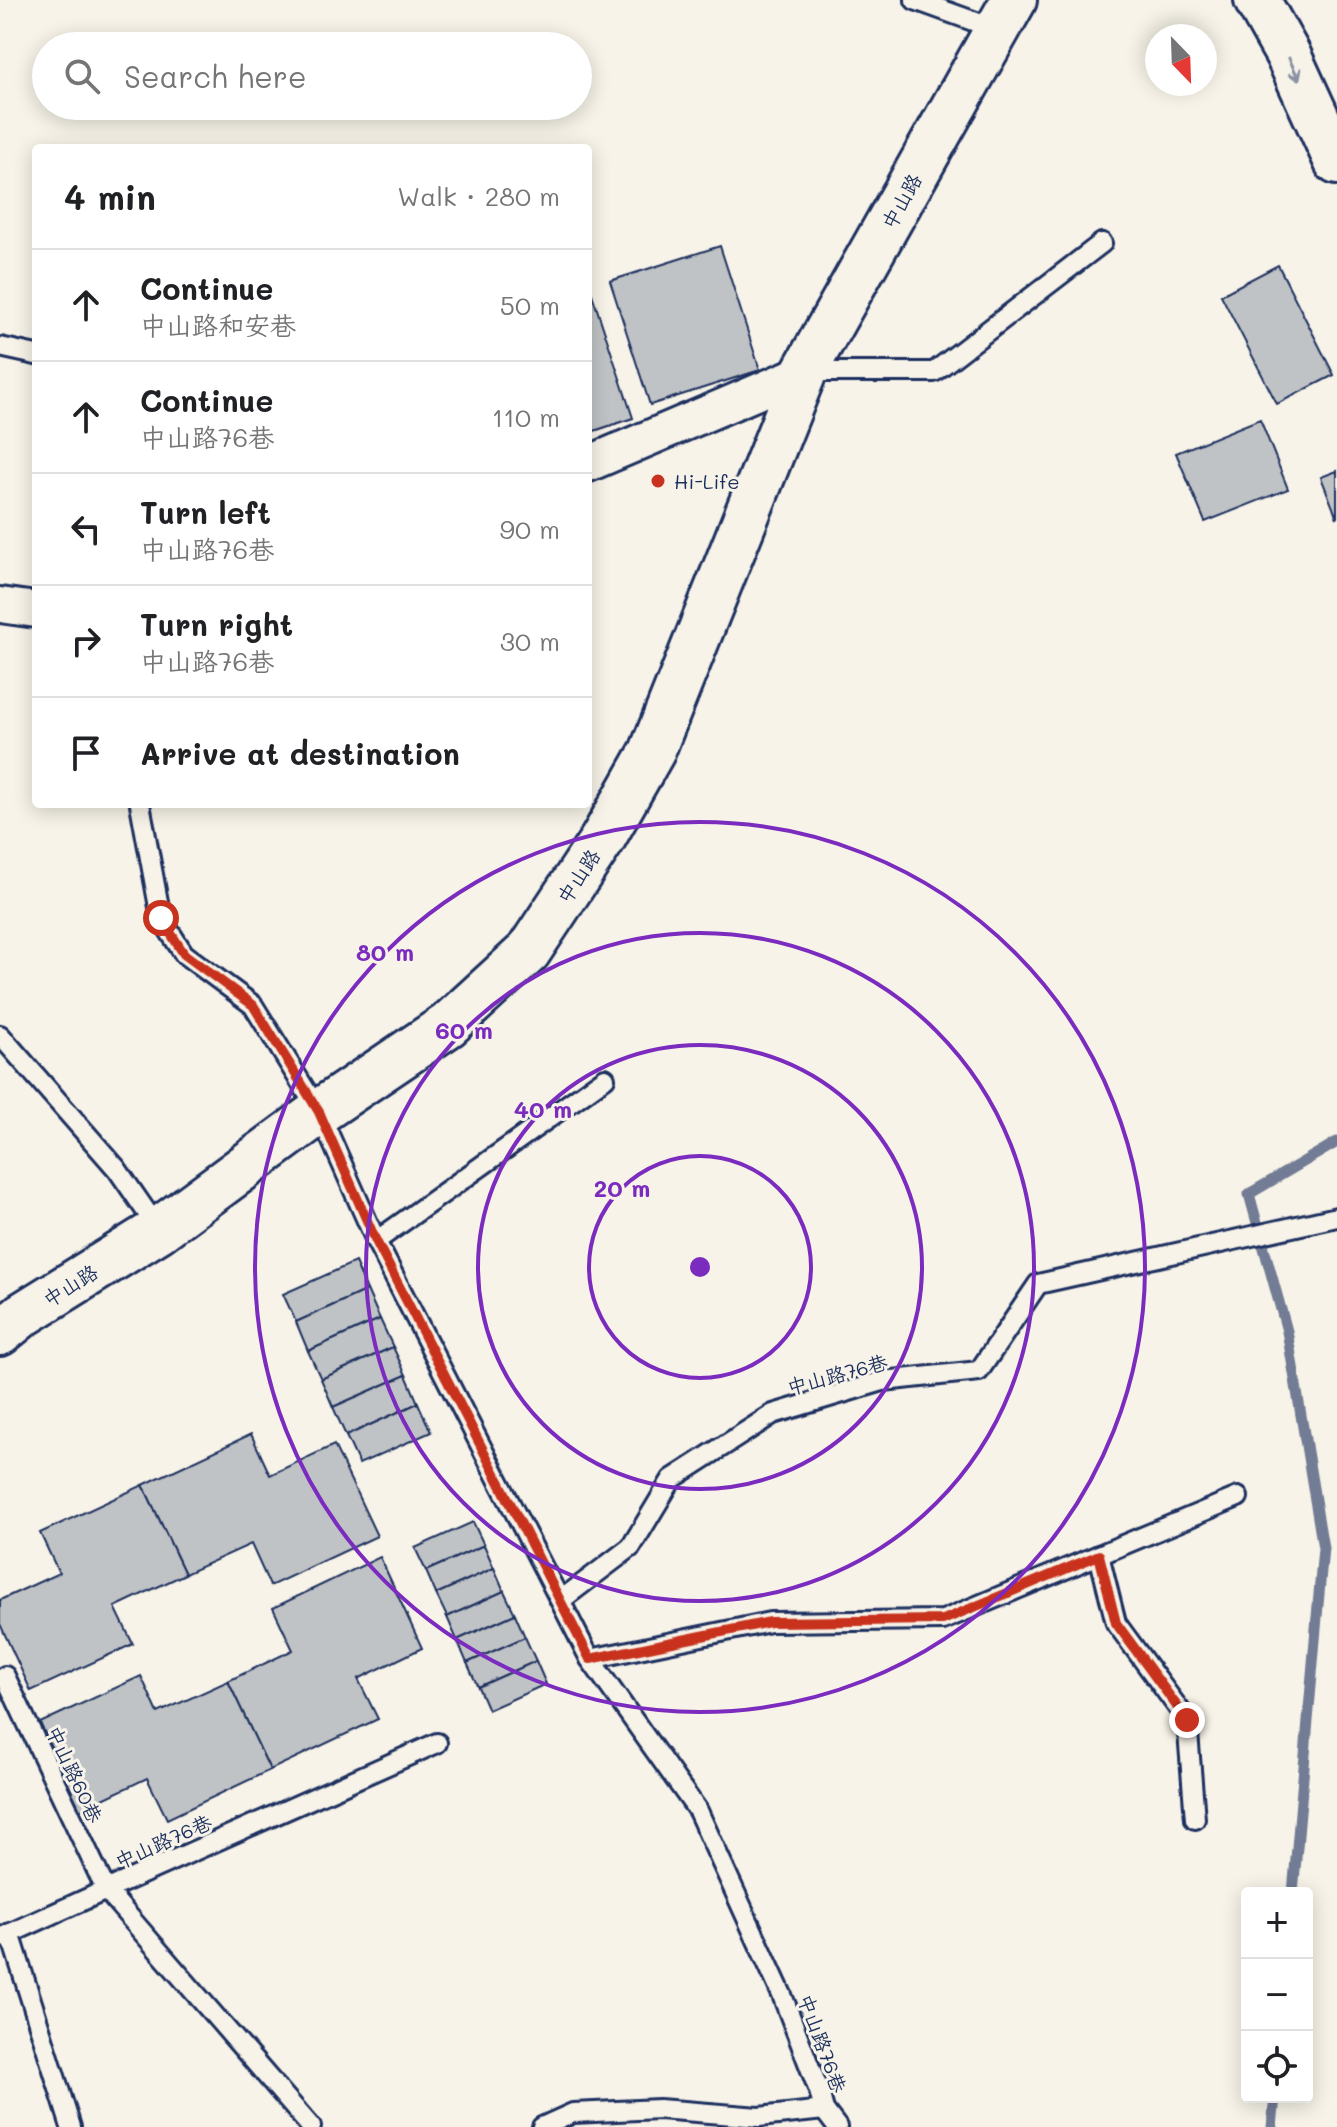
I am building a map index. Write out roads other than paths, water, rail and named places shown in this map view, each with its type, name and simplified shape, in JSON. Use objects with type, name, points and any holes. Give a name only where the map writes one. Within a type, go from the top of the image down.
[{"type":"street","points":[[1257,0],[1288,55],[1337,162]]},
{"type":"street","name":"中山路","points":[[7,1318],[159,1230],[319,1112],[448,1025],[528,952],[602,840],[652,752],[804,372],[1006,15]]},
{"type":"street","points":[[592,462],[804,372]]},
{"type":"street","points":[[0,605],[32,609]]},
{"type":"lane","name":"中山路","points":[[915,0],[1006,15]]},
{"type":"lane","points":[[804,372],[934,372],[1102,243]]},
{"type":"lane","points":[[0,347],[32,354]]},
{"type":"lane","name":"中山路76巷","points":[[141,808],[161,918],[184,954],[253,1005],[319,1112],[376,1241],[590,1659],[698,1811],[782,1995],[824,2110],[837,2127]]},
{"type":"lane","points":[[0,1035],[117,1169],[159,1230]]},
{"type":"lane","points":[[376,1241],[605,1078]]},
{"type":"lane","name":"中山路76巷","points":[[561,1600],[631,1547],[672,1479],[773,1414],[883,1381],[979,1371],[1038,1284],[1337,1217]]},
{"type":"lane","points":[[590,1659],[770,1622],[943,1620],[1238,1497]]},
{"type":"lane","points":[[1099,1555],[1116,1623],[1187,1720],[1195,1819]]},
{"type":"lane","name":"中山路60巷","points":[[5,1676],[106,1890]]},
{"type":"lane","name":"中山路76巷","points":[[311,2127],[106,1890],[437,1743]]},
{"type":"lane","points":[[71,2127],[5,1935],[106,1890]]},
{"type":"lane","name":"中山路76巷","points":[[542,2127],[573,2113],[659,2109],[759,2117],[824,2110]]},
{"type":"waterway","points":[[1294,1887],[1323,1548],[1287,1331],[1249,1194],[1337,1142]]},
{"type":"waterway","points":[[1272,2127],[1274,2103]]},
{"type":"place","name":"Hi-Life","points":[[658,481]]}]
